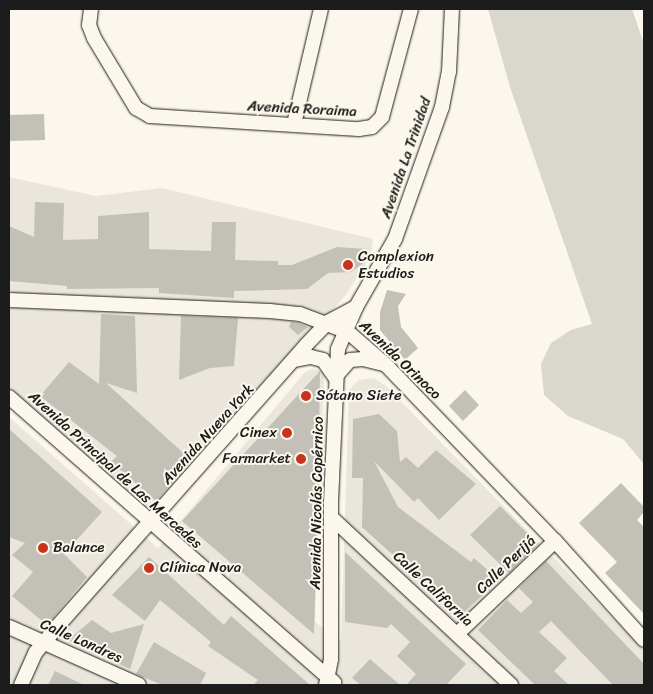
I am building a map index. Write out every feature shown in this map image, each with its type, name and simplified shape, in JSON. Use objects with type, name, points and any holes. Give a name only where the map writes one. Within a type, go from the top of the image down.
[{"type":"street","name":"Avenida Roraima","points":[[91,9],[90,25],[94,38],[136,108],[162,119],[294,124],[359,129],[378,123],[382,117],[412,9]]},
{"type":"street","points":[[294,124],[321,9]]},
{"type":"street","name":"Avenida La Trinidad","points":[[348,332],[356,307],[395,239],[442,107],[448,72],[452,9]]},
{"type":"street","name":"Avenida Orinoco","points":[[9,300],[270,311],[328,322],[348,332],[386,365],[555,540],[644,640]]},
{"type":"street","points":[[328,322],[356,307]]},
{"type":"street","name":"Avenida Nueva York","points":[[21,685],[43,644],[328,322]]},
{"type":"street","name":"Avenida Nicolás Copérnico","points":[[330,683],[335,377],[338,349],[348,332]]},
{"type":"street","points":[[294,360],[311,357],[323,360],[335,377],[350,360],[364,359],[386,365]]},
{"type":"street","name":"Avenida Principal de Las Mercedes","points":[[9,396],[330,683]]},
{"type":"street","name":"Calle California","points":[[332,518],[511,685]]},
{"type":"street","name":"Calle Perijá","points":[[457,634],[555,540]]},
{"type":"street","name":"Calle Londres","points":[[9,627],[43,644],[139,685]]},
{"type":"shaded area","points":[[488,9],[632,9],[644,44],[644,464],[623,439],[568,416],[544,395],[541,364],[551,343],[571,330],[592,324],[510,87]]},
{"type":"shaded area","points":[[9,177],[96,196],[162,188],[373,239],[371,256],[345,296],[149,514],[72,450],[9,389]]},
{"type":"shaded area","points":[[312,369],[322,371],[324,377],[315,622],[341,641],[349,390],[359,380],[374,378],[386,386],[644,650],[644,685],[9,685],[9,417],[158,548],[305,372]]},
{"type":"building","points":[[44,114],[45,140],[9,141],[9,115]]},
{"type":"building","points":[[35,202],[64,203],[63,240],[98,239],[98,216],[149,212],[149,249],[211,251],[212,222],[236,222],[235,260],[278,261],[278,265],[292,265],[337,247],[367,249],[365,262],[351,272],[328,273],[307,289],[234,291],[234,298],[159,293],[159,288],[67,289],[67,286],[9,281],[9,226],[34,237]]},
{"type":"building","points":[[387,290],[406,294],[398,306],[401,327],[418,348],[405,360],[380,330],[380,312]]},
{"type":"building","points":[[101,314],[135,316],[137,393],[106,383],[191,460],[156,501],[111,462],[117,456],[40,396],[69,362],[99,384]]},
{"type":"building","points":[[181,316],[238,318],[234,366],[210,368],[179,380]]},
{"type":"building","points":[[291,322],[308,327],[298,335],[289,327]]},
{"type":"building","points":[[320,371],[318,502],[314,634],[182,521]]},
{"type":"building","points":[[465,390],[479,405],[463,421],[449,406]]},
{"type":"building","points":[[379,414],[397,431],[400,462],[406,457],[418,468],[436,450],[476,484],[439,520],[418,498],[414,502],[374,461],[398,507],[471,562],[474,558],[499,580],[460,616],[362,527],[363,478],[352,478],[353,419]]},
{"type":"building","points":[[9,429],[102,512],[64,554],[87,577],[47,625],[12,596],[33,572],[12,555],[25,543],[9,537]]},
{"type":"building","points":[[621,483],[644,507],[644,512],[637,520],[644,527],[644,614],[605,573],[617,562],[579,523]]},
{"type":"building","points":[[500,506],[538,544],[509,573],[470,535]]},
{"type":"building","points":[[345,552],[466,664],[446,685],[406,685],[416,674],[397,656],[410,642],[391,624],[387,628],[345,622]]},
{"type":"building","points":[[149,557],[224,625],[231,616],[310,685],[253,685],[258,680],[208,646],[211,642],[160,600],[145,621],[112,595]]},
{"type":"building","points":[[546,561],[644,664],[644,685],[613,685],[551,621],[539,632],[567,658],[554,671],[569,685],[535,685],[478,630],[507,600],[521,613],[533,602],[519,588]]},
{"type":"building","points":[[92,620],[111,633],[144,624],[130,669],[68,640]]},
{"type":"building","points":[[154,642],[206,673],[200,685],[162,685],[136,674]]},
{"type":"building","points":[[370,659],[400,685],[361,685],[352,678]]},
{"type":"building","points":[[55,671],[84,685],[48,685]]},
{"type":"place","name":"Complexion Estudios","points":[[348,265]]},
{"type":"place","name":"Sótano Siete","points":[[306,396]]},
{"type":"place","name":"Cinex","points":[[287,433]]},
{"type":"place","name":"Farmarket","points":[[301,459]]},
{"type":"place","name":"Balance","points":[[43,548]]},
{"type":"place","name":"Clínica Nova","points":[[149,568]]}]
